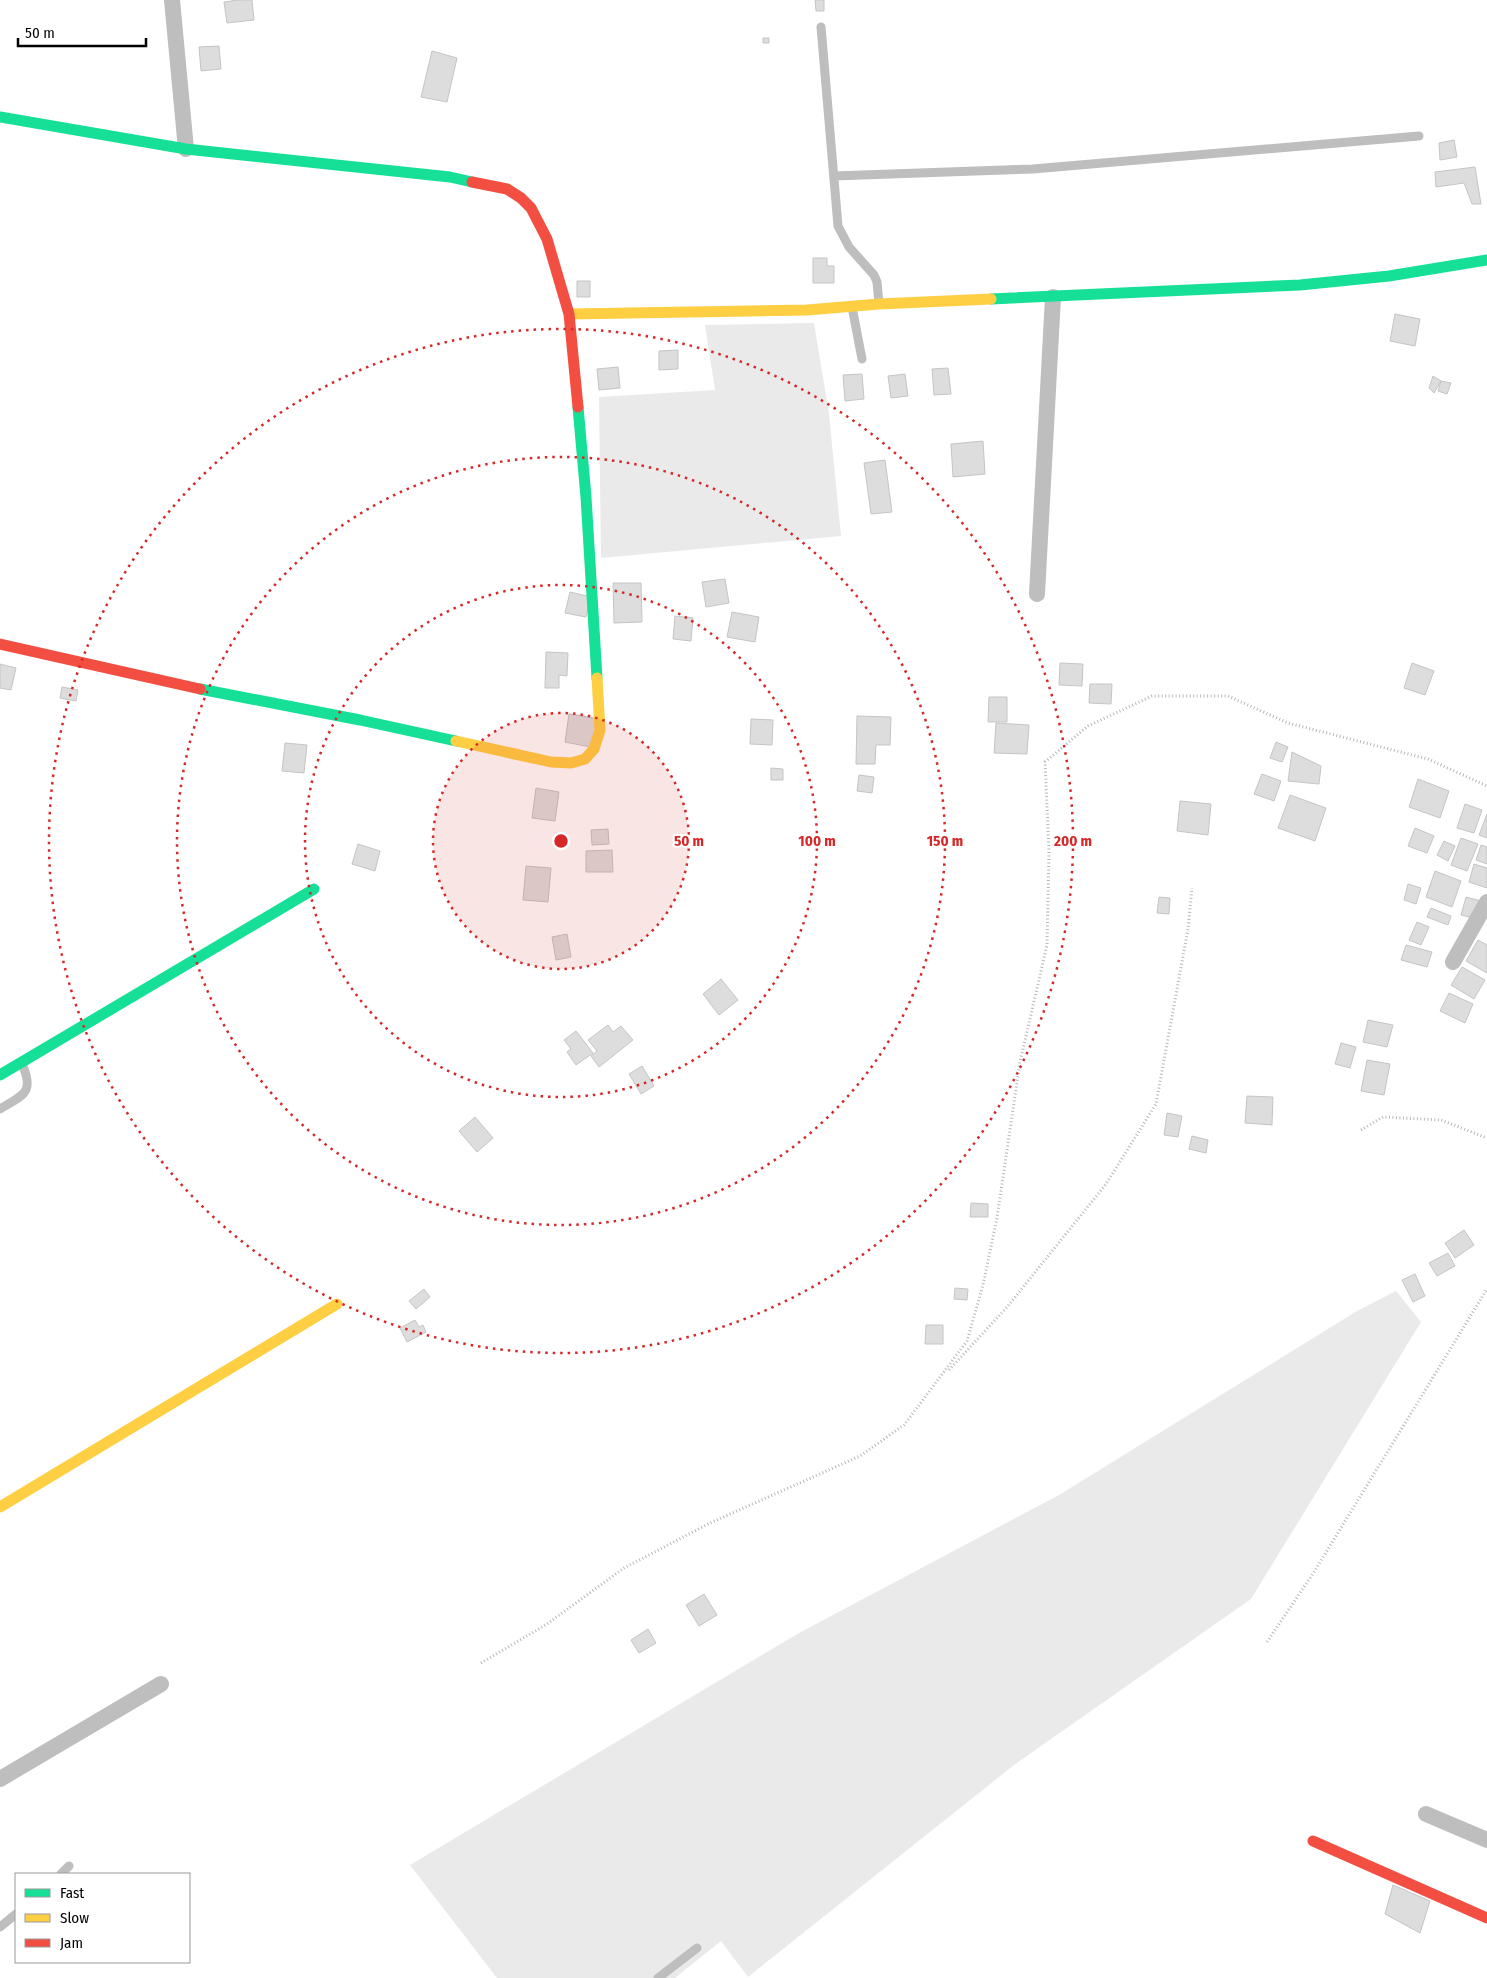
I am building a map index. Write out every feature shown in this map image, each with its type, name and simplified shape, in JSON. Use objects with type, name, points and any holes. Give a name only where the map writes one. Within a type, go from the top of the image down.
[{"type":"street","points":[[172,0],[186,149]]},
{"type":"street","points":[[0,117],[186,149],[450,177],[507,189],[521,198],[531,208],[540,222],[547,239],[569,314],[586,497],[600,718],[599,740],[595,751],[587,758],[566,764],[551,762],[360,720],[208,691],[0,644]]},
{"type":"street","points":[[569,314],[751,311],[852,307],[879,304],[1300,285],[1390,276],[1487,260]]},
{"type":"street","points":[[1037,594],[1053,297]]},
{"type":"street","points":[[0,1074],[314,889]]},
{"type":"street","points":[[1453,962],[1487,902]]},
{"type":"street","points":[[0,1507],[337,1304]]},
{"type":"street","points":[[0,1779],[160,1684]]},
{"type":"street","points":[[1426,1814],[1487,1840]]},
{"type":"street","points":[[1313,1841],[1487,1918]]},
{"type":"lane","points":[[821,27],[836,216],[842,236],[849,247],[874,275],[877,282],[879,304]]},
{"type":"lane","points":[[834,176],[1033,168],[1418,136]]},
{"type":"lane","points":[[852,307],[862,359]]},
{"type":"lane","points":[[0,1108],[25,1093],[28,1088],[27,1076],[21,1062]]},
{"type":"lane","points":[[62,1873],[69,1866]]},
{"type":"lane","points":[[0,1927],[15,1915]]},
{"type":"lane","points":[[658,1978],[697,1948]]},
{"type":"path","points":[[481,1663],[547,1624],[624,1568],[710,1523],[860,1456],[904,1426],[967,1341],[983,1285],[997,1218],[1020,1062],[1047,945],[1049,852],[1045,762],[1088,726],[1152,696],[1228,696],[1288,723],[1428,759],[1487,786]]},
{"type":"path","points":[[938,1381],[1008,1306],[1106,1184],[1156,1104],[1188,929],[1192,888]]},
{"type":"path","points":[[1361,1130],[1383,1117],[1441,1120],[1487,1138]]},
{"type":"path","points":[[1267,1642],[1314,1572],[1487,1289]]},
{"type":"shaded area","points":[[814,323],[829,414],[841,536],[601,558],[599,397],[715,390],[705,325]]},
{"type":"shaded area","points":[[1396,1291],[1421,1322],[1251,1599],[1014,1765],[748,1977],[721,1941],[675,1978],[497,1978],[410,1865],[799,1633],[1059,1495],[1357,1311]]},
{"type":"building","points":[[252,0],[254,20],[227,23],[224,2]]},
{"type":"building","points":[[815,0],[824,0],[824,11],[816,11]]},
{"type":"building","points":[[763,38],[769,38],[769,43],[763,43]]},
{"type":"building","points":[[219,46],[221,69],[201,71],[199,47]]},
{"type":"building","points":[[432,51],[457,58],[447,102],[421,97]]},
{"type":"building","points":[[1454,140],[1457,157],[1440,160],[1439,143]]},
{"type":"building","points":[[1475,167],[1481,204],[1472,204],[1464,183],[1436,187],[1435,172]]},
{"type":"building","points":[[813,258],[827,258],[827,266],[834,266],[834,283],[813,283]]},
{"type":"building","points":[[577,281],[590,281],[590,297],[577,297]]},
{"type":"building","points":[[1395,314],[1420,319],[1415,346],[1390,341]]},
{"type":"building","points":[[678,350],[678,369],[659,370],[659,351]]},
{"type":"building","points":[[618,367],[620,388],[599,390],[597,369]]},
{"type":"building","points":[[948,368],[951,394],[934,395],[932,369]]},
{"type":"building","points":[[862,374],[864,399],[845,401],[843,375]]},
{"type":"building","points":[[905,374],[908,396],[891,398],[888,376]]},
{"type":"building","points":[[1433,376],[1441,381],[1434,393],[1429,388]]},
{"type":"building","points":[[1441,381],[1451,383],[1447,394],[1438,391]]},
{"type":"building","points":[[983,441],[985,474],[953,477],[951,444]]},
{"type":"building","points":[[885,460],[892,512],[871,514],[864,463]]},
{"type":"building","points":[[725,579],[729,603],[706,607],[702,582]]},
{"type":"building","points":[[613,583],[641,583],[642,622],[614,623]]},
{"type":"building","points":[[570,592],[591,597],[586,617],[565,613]]},
{"type":"building","points":[[732,612],[759,617],[755,642],[727,637]]},
{"type":"building","points":[[675,616],[693,618],[691,641],[673,639]]},
{"type":"building","points":[[546,652],[568,653],[567,676],[559,675],[559,688],[545,688]]},
{"type":"building","points":[[1060,663],[1083,664],[1082,686],[1059,685]]},
{"type":"building","points":[[1412,663],[1434,671],[1425,695],[1404,688]]},
{"type":"building","points":[[0,664],[16,668],[11,690],[0,688]]},
{"type":"building","points":[[1090,684],[1112,684],[1111,704],[1089,703]]},
{"type":"building","points":[[62,687],[78,690],[76,701],[60,698]]},
{"type":"building","points":[[989,697],[1007,697],[1007,722],[988,722]]},
{"type":"building","points":[[569,714],[600,719],[595,748],[565,742]]},
{"type":"building","points":[[857,716],[891,717],[890,745],[876,745],[875,764],[856,764]]},
{"type":"building","points":[[751,719],[773,720],[772,745],[750,744]]},
{"type":"building","points":[[996,723],[1029,725],[1027,754],[994,753]]},
{"type":"building","points":[[1276,742],[1288,747],[1282,762],[1270,758]]},
{"type":"building","points":[[285,743],[307,745],[304,773],[282,771]]},
{"type":"building","points":[[1292,752],[1321,766],[1319,784],[1288,781]]},
{"type":"building","points":[[771,768],[783,769],[783,780],[771,780]]},
{"type":"building","points":[[1262,774],[1281,781],[1274,801],[1254,794]]},
{"type":"building","points":[[859,775],[874,777],[872,793],[857,791]]},
{"type":"building","points":[[1418,779],[1449,791],[1440,818],[1409,807]]},
{"type":"building","points":[[536,788],[559,792],[555,821],[532,818]]},
{"type":"building","points":[[1290,795],[1326,808],[1315,841],[1278,828]]},
{"type":"building","points":[[1180,801],[1211,804],[1208,835],[1177,831]]},
{"type":"building","points":[[1465,804],[1482,810],[1474,833],[1457,828]]},
{"type":"building","points":[[1487,814],[1487,838],[1479,835]]},
{"type":"building","points":[[1415,828],[1434,836],[1427,853],[1408,846]]},
{"type":"building","points":[[608,829],[609,844],[592,845],[591,830]]},
{"type":"building","points":[[1461,838],[1478,844],[1467,871],[1451,865]]},
{"type":"building","points":[[1444,841],[1455,846],[1448,861],[1437,855]]},
{"type":"building","points":[[358,844],[380,851],[375,871],[352,864]]},
{"type":"building","points":[[1481,845],[1487,847],[1487,864],[1476,860]]},
{"type":"building","points":[[612,850],[613,872],[586,872],[586,851]]},
{"type":"building","points":[[1474,864],[1487,868],[1487,888],[1469,882]]},
{"type":"building","points":[[526,866],[551,868],[548,902],[523,900]]},
{"type":"building","points":[[1435,871],[1461,881],[1452,907],[1426,897]]},
{"type":"building","points":[[1408,884],[1421,888],[1416,904],[1404,900]]},
{"type":"building","points":[[1159,897],[1170,898],[1169,914],[1157,913]]},
{"type":"building","points":[[1466,897],[1481,901],[1477,919],[1461,915]]},
{"type":"building","points":[[1431,908],[1451,916],[1448,925],[1427,917]]},
{"type":"building","points":[[1417,922],[1429,927],[1421,945],[1409,940]]},
{"type":"building","points":[[567,934],[571,957],[556,960],[552,937]]},
{"type":"building","points":[[1478,940],[1487,945],[1487,973],[1466,961]]},
{"type":"building","points":[[1406,945],[1432,952],[1427,967],[1401,960]]},
{"type":"building","points":[[1462,967],[1485,980],[1474,999],[1451,985]]},
{"type":"building","points":[[721,979],[738,1000],[719,1015],[703,994]]},
{"type":"building","points":[[1449,993],[1473,1004],[1465,1023],[1440,1011]]},
{"type":"building","points":[[1368,1020],[1393,1025],[1387,1047],[1363,1042]]},
{"type":"building","points":[[608,1025],[613,1032],[621,1026],[633,1040],[599,1067],[591,1056],[597,1051],[588,1040]]},
{"type":"building","points":[[576,1031],[593,1053],[576,1065],[567,1052],[571,1049],[564,1040]]},
{"type":"building","points":[[1341,1043],[1356,1047],[1350,1068],[1335,1064]]},
{"type":"building","points":[[1367,1060],[1390,1064],[1384,1095],[1361,1091]]},
{"type":"building","points":[[642,1066],[654,1086],[641,1094],[629,1074]]},
{"type":"building","points":[[1247,1096],[1273,1097],[1272,1125],[1245,1123]]},
{"type":"building","points":[[1167,1113],[1182,1116],[1178,1137],[1164,1135]]},
{"type":"building","points":[[475,1117],[493,1138],[477,1152],[459,1131]]},
{"type":"building","points":[[1192,1136],[1208,1140],[1206,1153],[1189,1149]]},
{"type":"building","points":[[971,1203],[988,1204],[988,1217],[970,1217]]},
{"type":"building","points":[[1464,1230],[1474,1245],[1455,1258],[1445,1243]]},
{"type":"building","points":[[1448,1253],[1455,1266],[1437,1276],[1429,1263]]},
{"type":"building","points":[[1415,1274],[1425,1296],[1413,1302],[1402,1280]]},
{"type":"building","points":[[955,1288],[968,1289],[967,1300],[954,1299]]},
{"type":"building","points":[[424,1289],[430,1297],[416,1309],[409,1301]]},
{"type":"building","points":[[415,1320],[419,1327],[423,1325],[426,1332],[407,1342],[400,1328]]},
{"type":"building","points":[[926,1325],[943,1325],[943,1344],[925,1344]]},
{"type":"building","points":[[704,1594],[717,1615],[699,1626],[686,1605]]},
{"type":"building","points":[[648,1629],[656,1643],[639,1653],[631,1640]]},
{"type":"building","points":[[1393,1885],[1430,1901],[1420,1933],[1385,1914]]},
{"type":"traffic: fast","points":[[0,117],[186,149],[450,177],[472,182]]},
{"type":"traffic: fast","points":[[991,299],[1300,285],[1389,276],[1487,260]]},
{"type":"traffic: fast","points":[[578,407],[586,497],[597,678]]},
{"type":"traffic: fast","points":[[200,689],[456,741]]},
{"type":"traffic: fast","points":[[0,1075],[314,889]]},
{"type":"traffic: slow","points":[[569,314],[807,310],[879,304],[991,299]]},
{"type":"traffic: slow","points":[[456,741],[551,762],[571,763],[585,759],[594,749],[600,730],[597,678]]},
{"type":"traffic: slow","points":[[0,1507],[337,1304]]},
{"type":"traffic: jam","points":[[472,182],[507,189],[521,198],[531,208],[547,239],[569,314],[578,407]]},
{"type":"traffic: jam","points":[[0,644],[200,689]]},
{"type":"traffic: jam","points":[[1313,1841],[1487,1918]]}]
